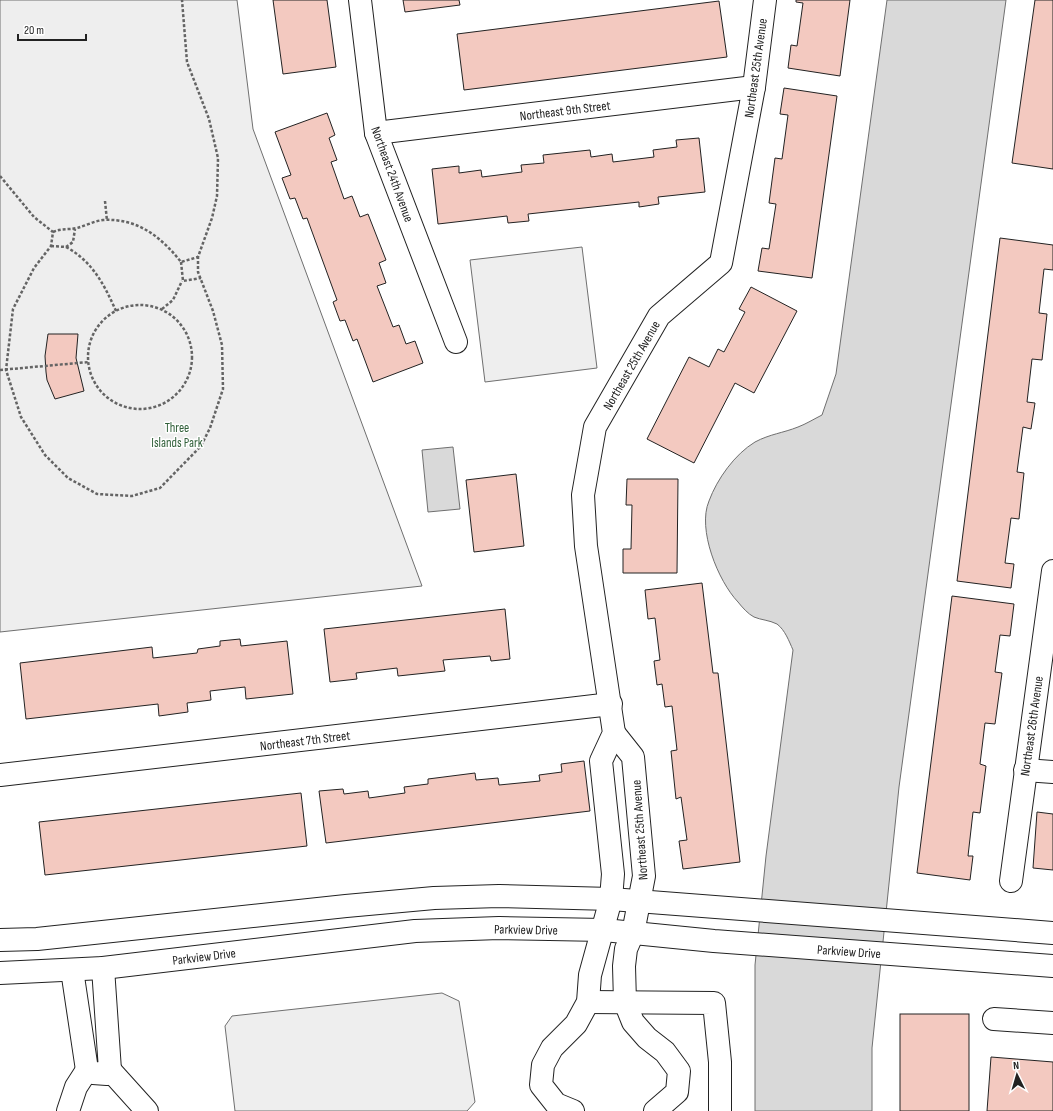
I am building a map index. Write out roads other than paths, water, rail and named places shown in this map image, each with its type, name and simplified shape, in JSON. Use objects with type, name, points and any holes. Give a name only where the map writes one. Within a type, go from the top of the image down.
[{"type":"street","name":"Northeast 24th Avenue","points":[[360,0],[376,133],[456,342]]},
{"type":"street","name":"Northeast 25th Avenue","points":[[625,1002],[624,966],[626,949],[633,933],[644,876],[633,757],[614,733],[611,704],[586,546],[583,495],[595,427],[659,316],[721,263],[754,87],[765,0]]},
{"type":"street","name":"Northeast 9th Street","points":[[376,133],[754,87]]},
{"type":"street","name":"Northeast 26th Avenue","points":[[1011,882],[1053,571]]},
{"type":"street","name":"Northeast 7th Street","points":[[0,775],[611,704]]},
{"type":"street","points":[[573,1111],[556,1104],[541,1085],[543,1065],[552,1048],[576,1024],[588,1002],[593,962],[604,930],[611,900],[613,874],[601,761],[614,733]]},
{"type":"street","points":[[1026,770],[1053,772]]},
{"type":"street","points":[[499,896],[499,928]]},
{"type":"street","points":[[0,940],[37,939],[434,898],[499,896],[611,900],[715,907],[1053,934]]},
{"type":"street","name":"Parkview Drive","points":[[0,973],[103,968],[415,931],[499,928],[604,930],[714,941],[1053,966]]},
{"type":"street","points":[[103,968],[110,1070],[147,1111]]},
{"type":"street","points":[[68,1111],[76,1087],[87,1070],[72,970]]},
{"type":"street","points":[[588,1002],[714,1003],[720,1062],[720,1111]]},
{"type":"street","points":[[625,1002],[633,1022],[647,1038],[665,1052],[679,1070],[677,1092],[655,1111]]},
{"type":"street","points":[[994,1019],[1053,1023]]},
{"type":"street","points":[[87,1070],[100,1074],[107,1074],[110,1070]]},
{"type":"park label","name":"Three Islands Park","points":[[177,434]]}]
